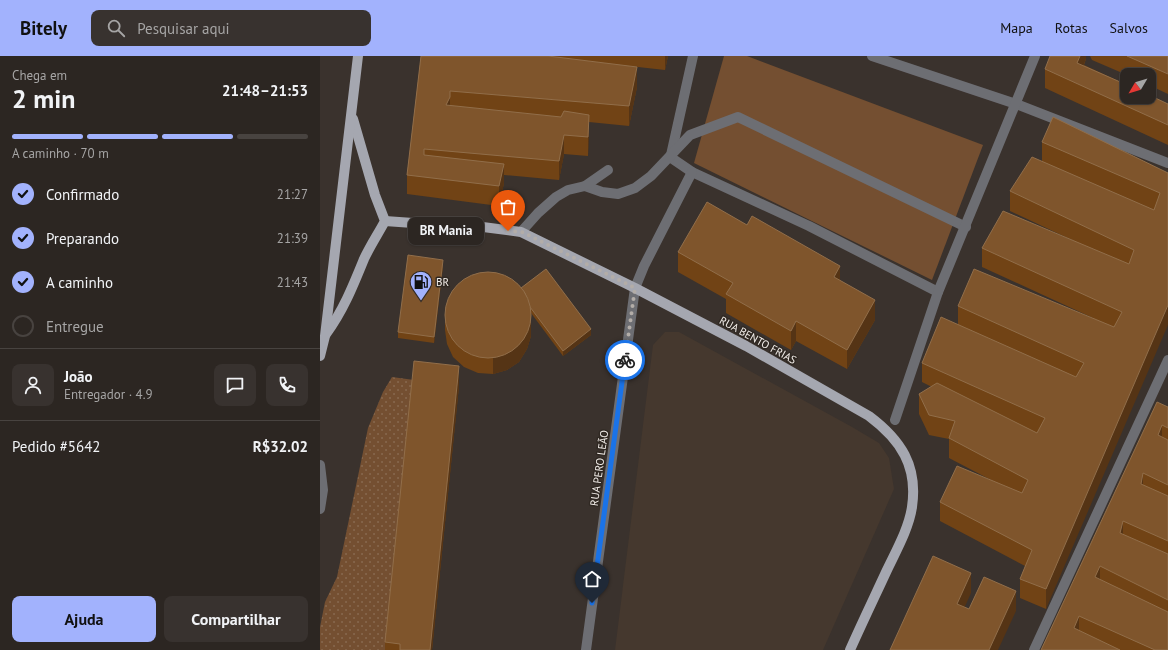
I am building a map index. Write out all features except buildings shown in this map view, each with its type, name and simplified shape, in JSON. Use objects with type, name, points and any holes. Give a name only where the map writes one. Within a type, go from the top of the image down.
[{"type":"main road","points":[[320,356],[325,336],[358,56]]},
{"type":"main road","points":[[325,336],[338,318],[365,258],[385,221],[375,195],[352,115]]},
{"type":"main road","name":"RUA BENTO FRIAS","points":[[385,221],[452,223],[522,232],[635,288],[746,346],[869,416],[884,428],[899,444],[909,464],[913,485],[912,508],[900,543],[850,650]]},
{"type":"street","points":[[670,157],[693,56]]},
{"type":"street","points":[[872,56],[1016,104],[1168,164]]},
{"type":"street","points":[[895,420],[938,292],[1035,56]]},
{"type":"street","points":[[585,186],[602,192],[618,194],[635,188],[651,176],[690,135],[738,117],[966,227]]},
{"type":"street","points":[[670,157],[692,172],[809,226],[938,292]]},
{"type":"street","points":[[522,232],[538,213],[556,197],[568,190],[585,186],[608,170]]},
{"type":"street","name":"RUA PERO LEÃO","points":[[586,650],[635,288],[644,266],[692,172]]},
{"type":"street","points":[[1034,650],[1163,381],[1168,360]]},
{"type":"street","points":[[320,465],[323,490],[320,509]]},
{"type":"shaded area","points":[[724,56],[747,56],[983,145],[932,280],[694,163]]},
{"type":"shaded area","points":[[665,332],[679,332],[852,427],[879,443],[889,458],[894,489],[823,650],[615,650],[653,345]]},
{"type":"shaded area","points":[[392,377],[414,380],[386,650],[320,650],[320,627],[325,602],[337,577],[368,428],[383,392]]},
{"type":"way so far","points":[[508,231],[522,232],[635,288],[625,360]]},
{"type":"place","name":"BR Mania","points":[[508,231]]},
{"type":"place","name":"BR","points":[[421,302]]},
{"type":"route","points":[[592,603],[625,360]]}]
